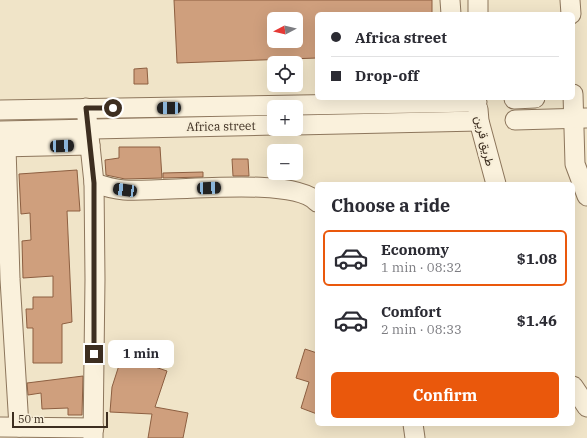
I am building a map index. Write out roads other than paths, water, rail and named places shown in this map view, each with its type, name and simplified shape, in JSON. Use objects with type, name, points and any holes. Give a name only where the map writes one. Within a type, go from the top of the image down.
[{"type":"street","points":[[450,0],[451,12]]},
{"type":"street","points":[[478,0],[478,12]]},
{"type":"street","points":[[570,0],[571,12]]},
{"type":"street","points":[[575,97],[587,97]]},
{"type":"street","points":[[455,100],[456,121]]},
{"type":"street","name":"Africa street","points":[[0,110],[477,100]]},
{"type":"street","name":"طريق قرين","points":[[477,100],[479,121],[495,182]]},
{"type":"street","points":[[574,100],[580,118],[575,164],[587,196]]},
{"type":"street","points":[[0,426],[94,433],[94,183],[86,108]]},
{"type":"street","points":[[515,120],[580,118]]},
{"type":"street","points":[[303,125],[479,121]]},
{"type":"street","name":"Africa street","points":[[2,142],[267,125]]},
{"type":"street","points":[[2,142],[19,427]]},
{"type":"street","points":[[94,183],[125,190],[223,187],[284,188],[306,194],[315,201]]},
{"type":"street","points":[[575,389],[587,407]]},
{"type":"street","points":[[413,426],[415,438]]}]
